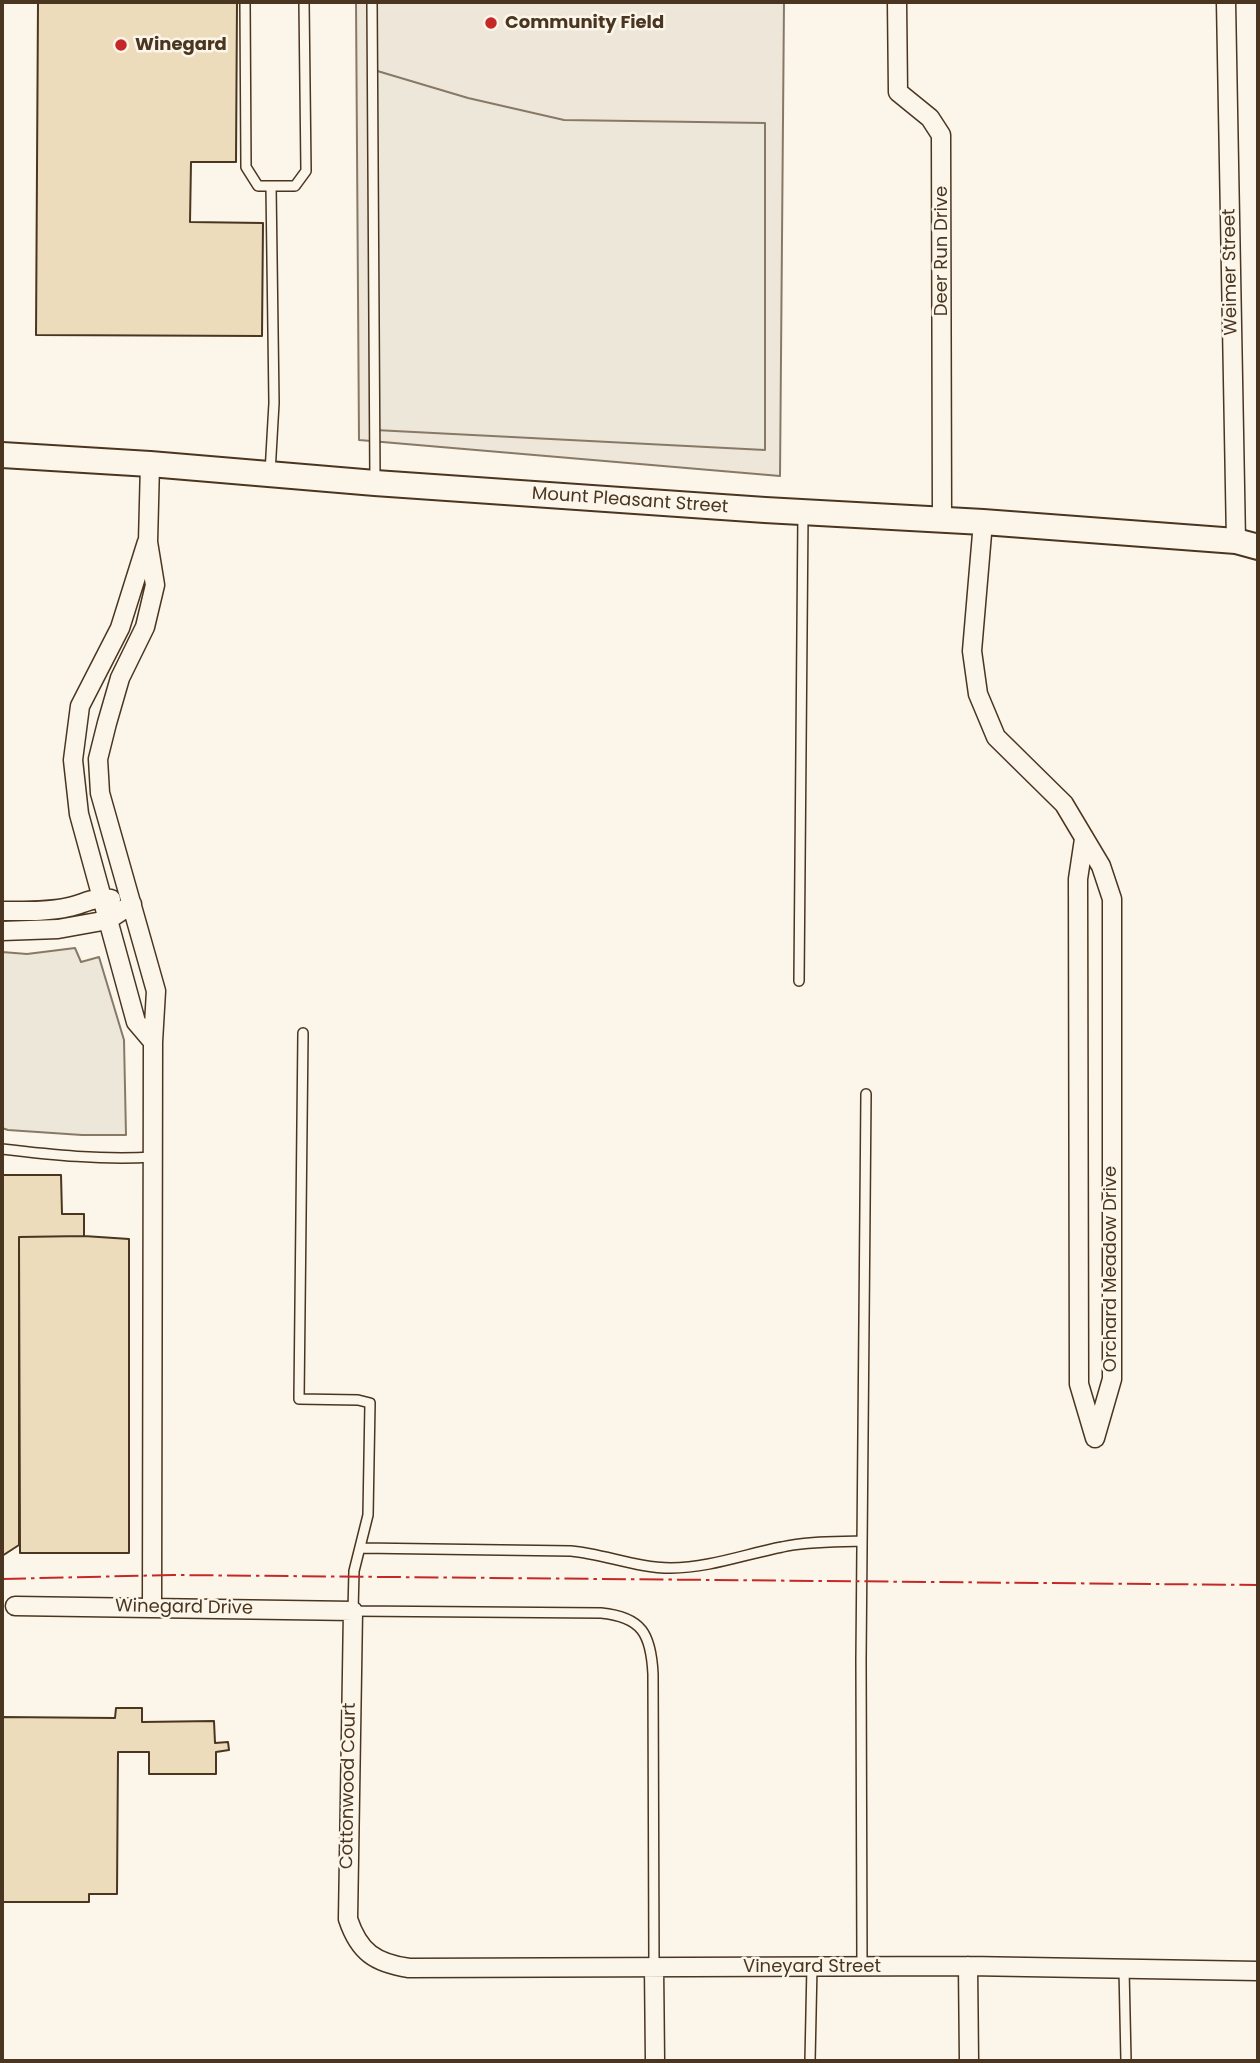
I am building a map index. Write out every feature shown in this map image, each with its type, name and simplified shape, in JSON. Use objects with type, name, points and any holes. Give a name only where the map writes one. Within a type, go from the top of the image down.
[{"type":"main road","name":"Mount Pleasant Street","points":[[2,455],[150,464],[375,483],[984,522],[1247,544]]},
{"type":"street","name":"Deer Run Drive","points":[[897,2],[898,92],[930,118],[942,135],[942,520]]},
{"type":"street","name":"Weimer Street","points":[[1226,2],[1247,544]]},
{"type":"street","points":[[150,464],[148,542],[155,585],[145,627],[120,678],[98,759],[100,793],[156,990],[153,1042],[152,1607]]},
{"type":"street","name":"Orchard Meadow Drive","points":[[984,522],[972,651],[978,694],[996,737],[1065,804],[1101,866],[1112,899],[1112,1379],[1095,1438],[1079,1384],[1078,879],[1084,839]]},
{"type":"street","points":[[148,542],[120,628],[80,706],[73,760],[79,814],[136,1022],[153,1042]]},
{"type":"street","points":[[2,911],[40,911],[69,907],[102,897],[132,904]]},
{"type":"street","points":[[2,931],[58,929],[108,920],[132,904]]},
{"type":"street","name":"Winegard Drive","points":[[15,1606],[353,1611]]},
{"type":"street","name":"Cottonwood Court","points":[[353,1611],[347,1902],[348,1919],[353,1933],[369,1954]]},
{"type":"street","name":"Vineyard Street","points":[[369,1954],[396,1966],[409,1968],[968,1966],[1258,1971]]},
{"type":"street","points":[[968,1966],[969,2061]]},
{"type":"street","points":[[654,1967],[655,2061]]},
{"type":"lane","points":[[245,2],[246,167],[258,186],[295,186],[306,172],[304,2]]},
{"type":"lane","points":[[372,2],[375,483]]},
{"type":"lane","points":[[270,474],[274,404],[271,186]]},
{"type":"lane","points":[[799,981],[803,512]]},
{"type":"lane","points":[[303,1033],[299,1399],[358,1400],[370,1403],[368,1515],[354,1572],[353,1611],[616,1614],[629,1618],[644,1632],[652,1652],[653,1674],[654,1967]]},
{"type":"lane","points":[[862,1966],[866,1094]]},
{"type":"lane","points":[[2,1149],[105,1159],[153,1157]]},
{"type":"lane","points":[[360,1548],[589,1552],[634,1563],[671,1568],[785,1546],[862,1541]]},
{"type":"lane","points":[[810,2061],[812,1966]]},
{"type":"lane","points":[[1124,1969],[1126,2061]]},
{"type":"shaded area","name":"Community Field","points":[[356,2],[784,2],[780,476],[359,440]]},
{"type":"shaded area","name":"Community Field","points":[[374,70],[468,98],[564,120],[765,123],[765,450],[375,430]]},
{"type":"shaded area","points":[[75,948],[81,962],[99,957],[124,1040],[126,1135],[82,1135],[2,1128],[2,952],[27,954]]},
{"type":"building","points":[[38,2],[237,2],[236,162],[191,162],[190,222],[263,223],[262,336],[36,335]]},
{"type":"building","points":[[2,1175],[61,1175],[62,1214],[84,1214],[84,1236],[19,1237],[19,1545],[2,1556]]},
{"type":"building","points":[[84,1236],[129,1239],[129,1553],[20,1553],[19,1237]]},
{"type":"building","points":[[116,1708],[142,1708],[142,1722],[214,1721],[215,1743],[228,1742],[229,1750],[216,1752],[216,1774],[149,1774],[149,1752],[118,1752],[117,1894],[89,1894],[89,1902],[2,1902],[2,1717],[115,1718]]},
{"type":"power","points":[[2,1579],[173,1575],[1258,1585]]},
{"type":"place","name":"Community Field","points":[[491,23]]},
{"type":"place","name":"Winegard","points":[[121,45]]}]
